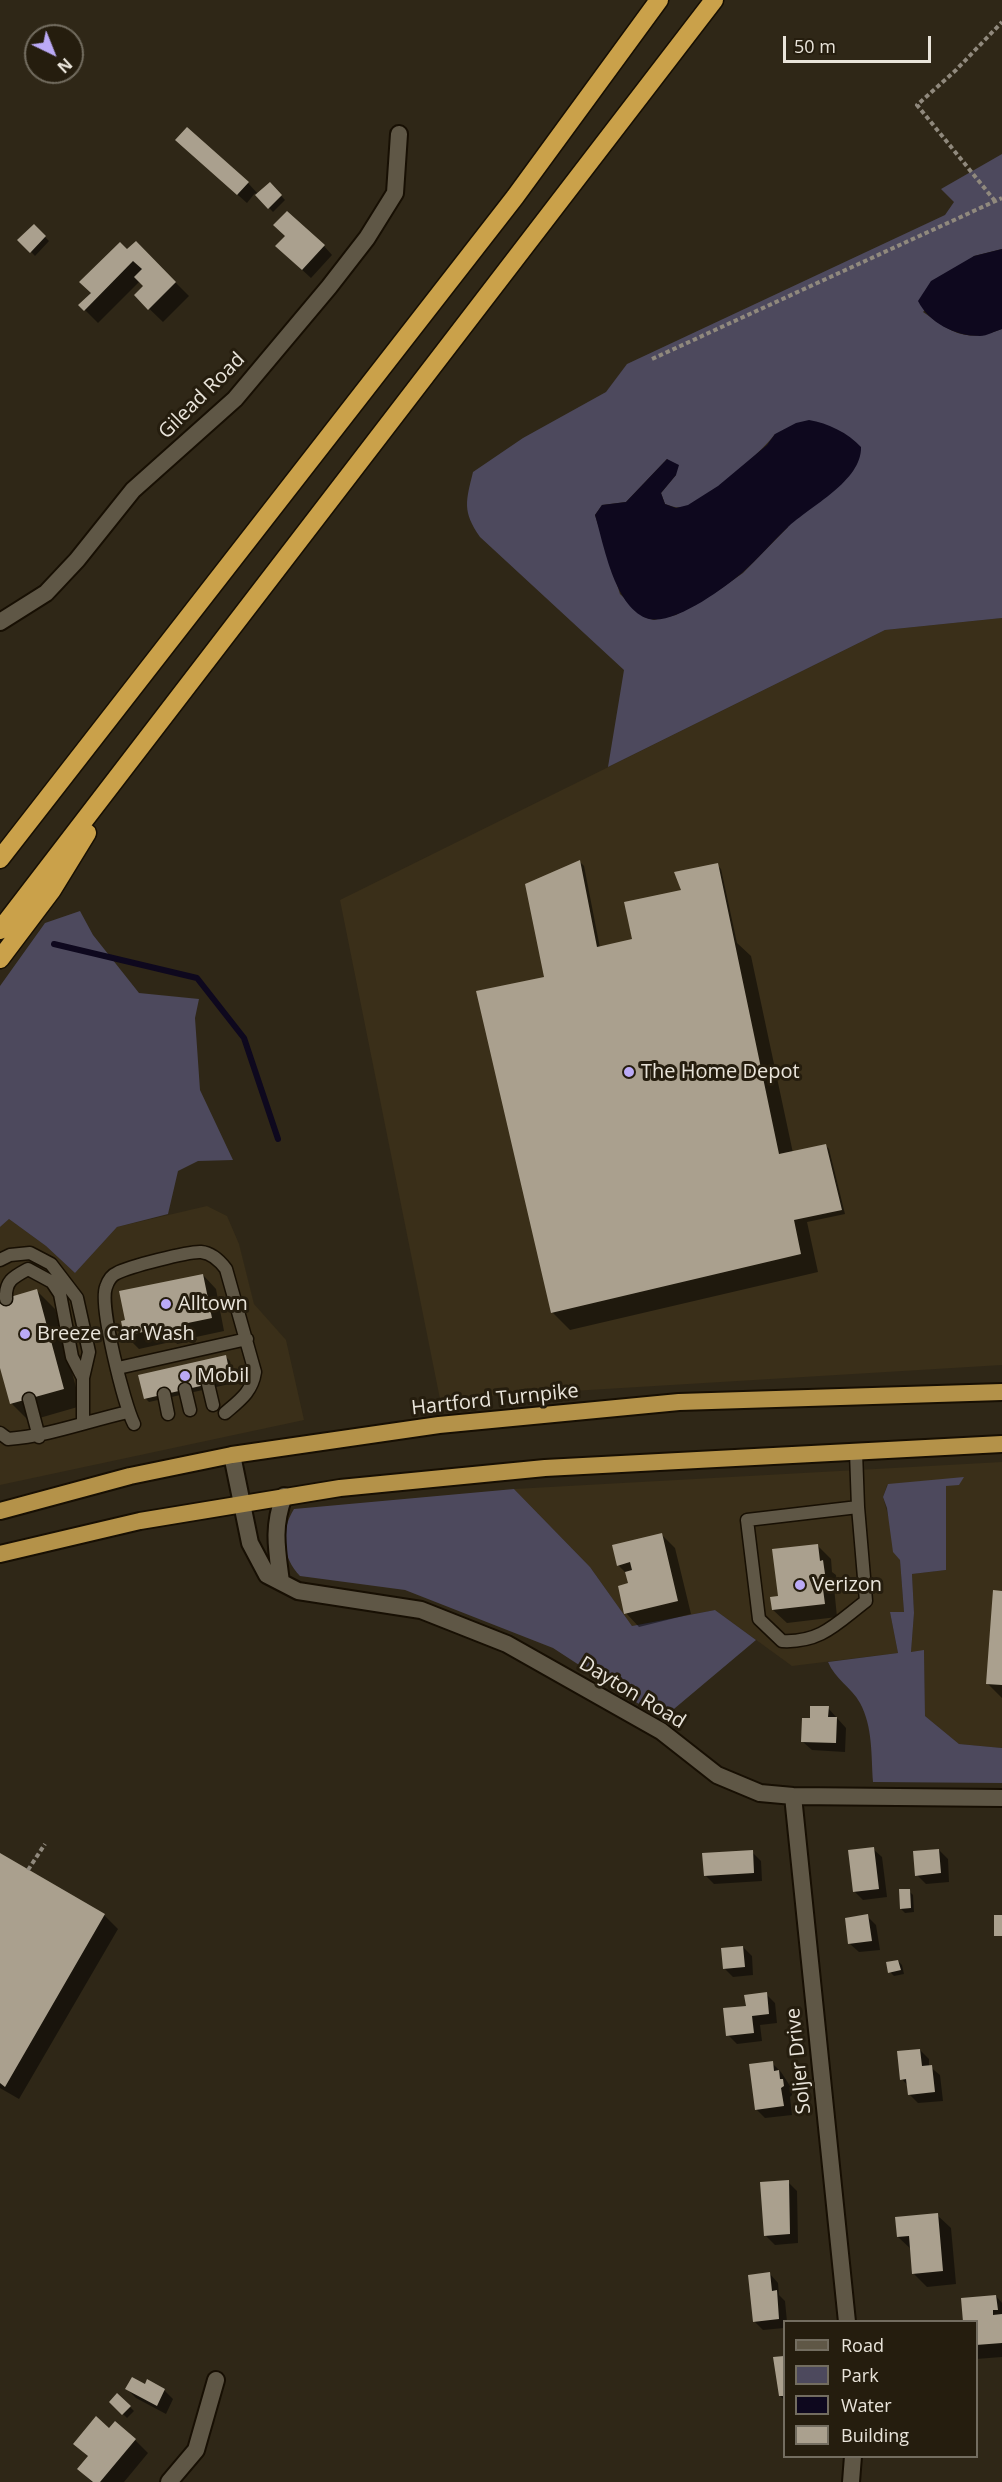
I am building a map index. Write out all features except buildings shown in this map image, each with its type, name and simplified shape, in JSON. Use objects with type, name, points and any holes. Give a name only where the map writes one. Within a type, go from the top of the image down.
[{"type":"highway","points":[[0,859],[515,197],[659,0]]},
{"type":"highway","points":[[0,930],[714,0]]},
{"type":"highway","points":[[0,959],[52,890],[141,744]]},
{"type":"highway","name":"Hartford Turnpike","points":[[0,1511],[130,1476],[232,1455],[439,1425],[679,1402],[1002,1392]]},
{"type":"highway","points":[[0,1554],[140,1521],[352,1486],[545,1468],[1002,1444]]},
{"type":"street","name":"Gilead Road","points":[[0,622],[46,592],[77,560],[133,490],[235,399],[329,287],[367,238],[395,193],[399,134]]},
{"type":"street","name":"Dayton Road","points":[[232,1455],[250,1543],[267,1575],[298,1591],[422,1610],[507,1644],[661,1731],[717,1775],[759,1793],[793,1796],[1002,1798]]},
{"type":"street","points":[[281,1582],[276,1549],[276,1517],[284,1496]]},
{"type":"street","name":"Soljer Drive","points":[[793,1796],[847,2320]]},
{"type":"street","points":[[170,2482],[196,2450],[216,2380]]},
{"type":"street","points":[[851,2482],[853,2458]]},
{"type":"lane","points":[[134,1424],[118,1368],[104,1295],[110,1279],[114,1274],[126,1269],[199,1251],[217,1259],[226,1269],[255,1372],[248,1393],[225,1413]]},
{"type":"lane","points":[[0,1260],[10,1255],[30,1253],[51,1264],[77,1298],[89,1352],[83,1378],[83,1422]]},
{"type":"lane","points":[[6,1299],[5,1289],[10,1278],[28,1269],[52,1282],[60,1294],[72,1357],[83,1378]]},
{"type":"lane","points":[[118,1368],[158,1365],[202,1355],[247,1339]]},
{"type":"lane","points":[[208,1384],[213,1405]]},
{"type":"lane","points":[[185,1389],[190,1410]]},
{"type":"lane","points":[[164,1394],[168,1414]]},
{"type":"lane","points":[[28,1399],[39,1437]]},
{"type":"lane","points":[[0,1433],[8,1439],[39,1437],[83,1422],[129,1412]]},
{"type":"lane","points":[[856,1452],[866,1601],[824,1634],[798,1642],[782,1641],[759,1619],[747,1520],[858,1507]]},
{"type":"path","points":[[995,201],[917,105],[956,70],[1002,22]]},
{"type":"path","points":[[652,359],[1002,198]]},
{"type":"path","points":[[28,1870],[45,1844]]},
{"type":"shaded area","points":[[1002,618],[1002,1365],[440,1399],[340,900],[885,630]]},
{"type":"shaded area","points":[[207,1206],[227,1216],[239,1244],[254,1304],[286,1340],[304,1420],[0,1485],[0,1227],[9,1219],[46,1246],[75,1273],[117,1227]]},
{"type":"shaded area","points":[[1002,1462],[1002,1748],[959,1744],[925,1716],[924,1651],[911,1652],[914,1613],[912,1574],[946,1570],[946,1486],[928,1481],[887,1485],[883,1497],[900,1560],[904,1612],[890,1612],[898,1653],[792,1666],[715,1610],[632,1626],[590,1567],[514,1489]]},
{"type":"green space","points":[[1002,154],[1002,249],[974,256],[923,312],[960,334],[978,335],[1002,329],[1002,618],[885,630],[608,767],[624,670],[480,537],[470,520],[467,506],[473,472],[523,438],[606,392],[627,364],[945,215],[954,202],[941,189]],"holes":[[[775,434],[788,527],[743,573],[716,592],[676,615],[654,620],[644,617],[620,594],[595,515],[602,505],[626,502],[667,459],[676,475],[661,493],[665,504],[676,507],[688,506],[734,474]]]},
{"type":"green space","points":[[80,911],[93,935],[139,993],[199,999],[195,1018],[200,1090],[233,1160],[198,1161],[178,1171],[168,1214],[117,1227],[75,1273],[46,1246],[9,1219],[0,1227],[0,986],[45,923]]},
{"type":"green space","points":[[964,1477],[959,1485],[946,1486],[946,1570],[912,1574],[914,1613],[911,1652],[924,1650],[925,1716],[959,1744],[1002,1748],[1002,1783],[873,1782],[871,1741],[864,1712],[856,1697],[828,1662],[898,1653],[890,1612],[904,1612],[900,1560],[893,1552],[887,1508],[883,1497],[888,1484]]},
{"type":"green space","points":[[514,1489],[590,1567],[632,1626],[715,1610],[756,1640],[662,1719],[553,1648],[405,1590],[300,1576],[286,1553],[286,1526],[294,1509]]},
{"type":"water","points":[[1002,249],[1002,329],[983,336],[961,334],[936,322],[923,309],[918,301],[931,281],[974,256]]},
{"type":"water","points":[[809,420],[837,429],[861,447],[859,459],[844,482],[787,528],[742,573],[710,597],[682,612],[656,620],[646,618],[635,611],[618,588],[607,557],[595,515],[602,505],[626,502],[667,459],[679,465],[676,475],[661,493],[665,504],[676,508],[688,505],[718,486],[767,445],[775,434],[796,423]]},
{"type":"waterway","points":[[54,944],[197,978],[244,1038],[278,1139]]},
{"type":"place","name":"The Home Depot","points":[[629,1072]]},
{"type":"place","name":"Alltown","points":[[166,1304]]},
{"type":"place","name":"Breeze Car Wash","points":[[25,1334]]},
{"type":"place","name":"Mobil","points":[[185,1376]]},
{"type":"place","name":"Verizon","points":[[800,1585]]}]
